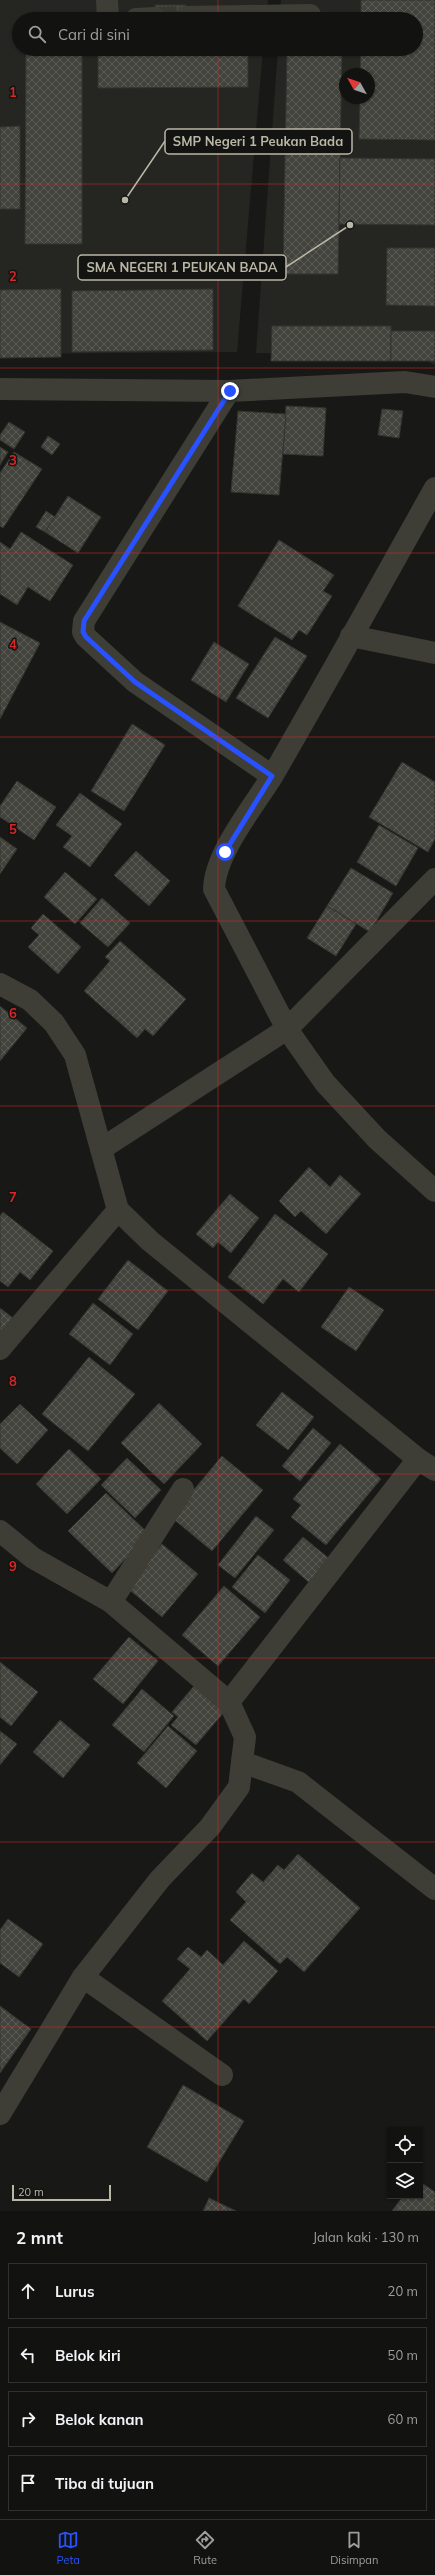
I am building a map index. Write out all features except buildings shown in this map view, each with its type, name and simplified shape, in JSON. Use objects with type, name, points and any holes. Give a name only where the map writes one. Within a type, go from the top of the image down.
[{"type":"street","points":[[107,0],[108,12]]},
{"type":"street","points":[[207,12],[223,8],[281,12]]},
{"type":"street","points":[[0,389],[230,391],[405,382],[435,386]]},
{"type":"street","points":[[230,391],[84,621],[83,632],[86,637],[135,682],[272,776]]},
{"type":"street","points":[[435,488],[272,776],[225,852],[214,877],[214,889],[287,1029],[325,1082],[377,1139],[435,1191]]},
{"type":"street","points":[[351,636],[435,653]]},
{"type":"street","points":[[101,1149],[287,1029],[435,880]]},
{"type":"street","points":[[0,984],[30,1000],[54,1023],[75,1055],[118,1210],[150,1241],[427,1464],[229,1702]]},
{"type":"street","points":[[0,1349],[118,1210]]},
{"type":"street","points":[[111,1602],[183,1489]]},
{"type":"street","points":[[0,1531],[33,1558],[111,1602],[229,1702],[245,1737],[239,1787],[210,1826],[160,1879],[83,1977],[0,2114]]},
{"type":"street","points":[[242,1762],[298,1782],[435,1889]]},
{"type":"street","points":[[83,1977],[222,2075]]},
{"type":"shaded area","points":[[0,0],[268,0],[267,12],[12,12],[12,56],[262,56],[237,352],[0,354]]},
{"type":"shaded area","points":[[281,0],[435,0],[435,365],[419,357],[256,353],[277,56],[423,56],[423,12],[280,12]]},
{"type":"place","name":"SMP Negeri 1 Peukan Bada","points":[[125,200]]},
{"type":"place","name":"SMA NEGERI 1 PEUKAN BADA","points":[[350,225]]},
{"type":"route","points":[[225,852],[272,776],[135,682],[86,637],[83,632],[84,621],[230,391]]}]
